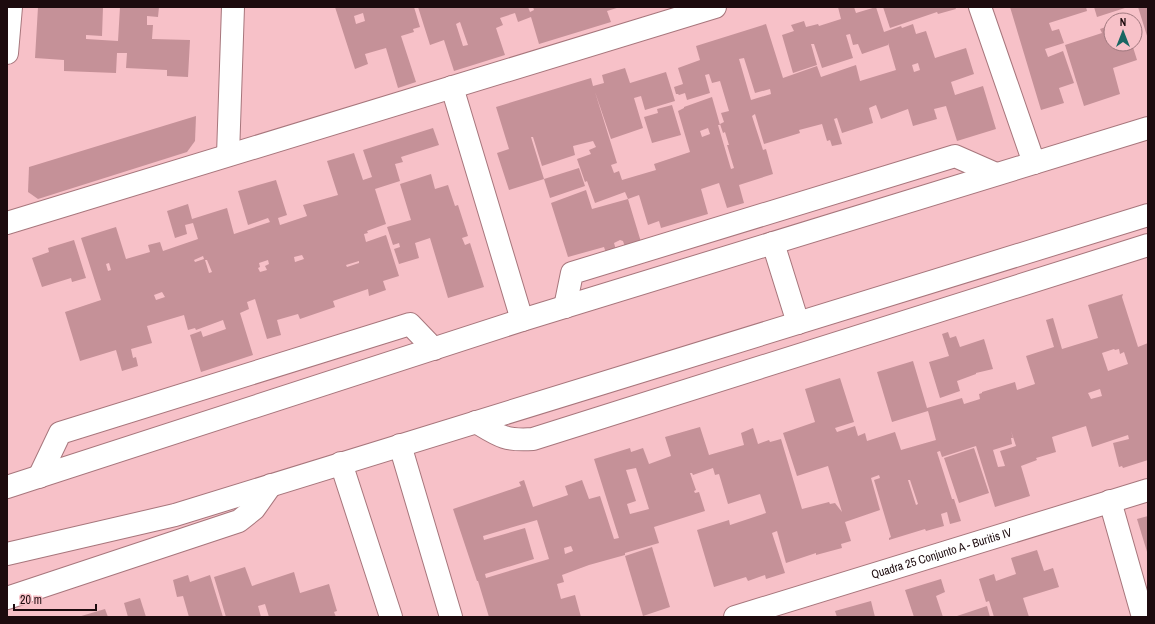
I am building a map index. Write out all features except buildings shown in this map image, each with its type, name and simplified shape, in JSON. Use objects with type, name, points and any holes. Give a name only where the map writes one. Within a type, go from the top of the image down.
[{"type":"street","points":[[7,53],[11,7]]},
{"type":"street","points":[[228,156],[233,7]]},
{"type":"street","points":[[7,223],[715,7]]},
{"type":"street","points":[[980,7],[1034,163]]},
{"type":"street","points":[[452,87],[522,320]]},
{"type":"street","points":[[7,487],[522,320],[1148,128]]},
{"type":"street","points":[[565,307],[572,273],[955,156],[996,174]]},
{"type":"street","points":[[7,554],[175,515],[271,484],[1148,215]]},
{"type":"street","points":[[773,243],[798,323]]},
{"type":"street","points":[[476,422],[498,435],[516,440],[533,439],[1148,245]]},
{"type":"street","points":[[39,477],[60,433],[410,324],[434,349]]},
{"type":"street","points":[[400,445],[451,617]]},
{"type":"street","points":[[341,463],[391,617]]},
{"type":"street","points":[[7,598],[239,521],[254,509],[271,484]]},
{"type":"street","name":"Quadra 25 Conjunto A - Buritis IV","points":[[735,617],[1148,490]]},
{"type":"street","points":[[1110,501],[1143,617]]}]
